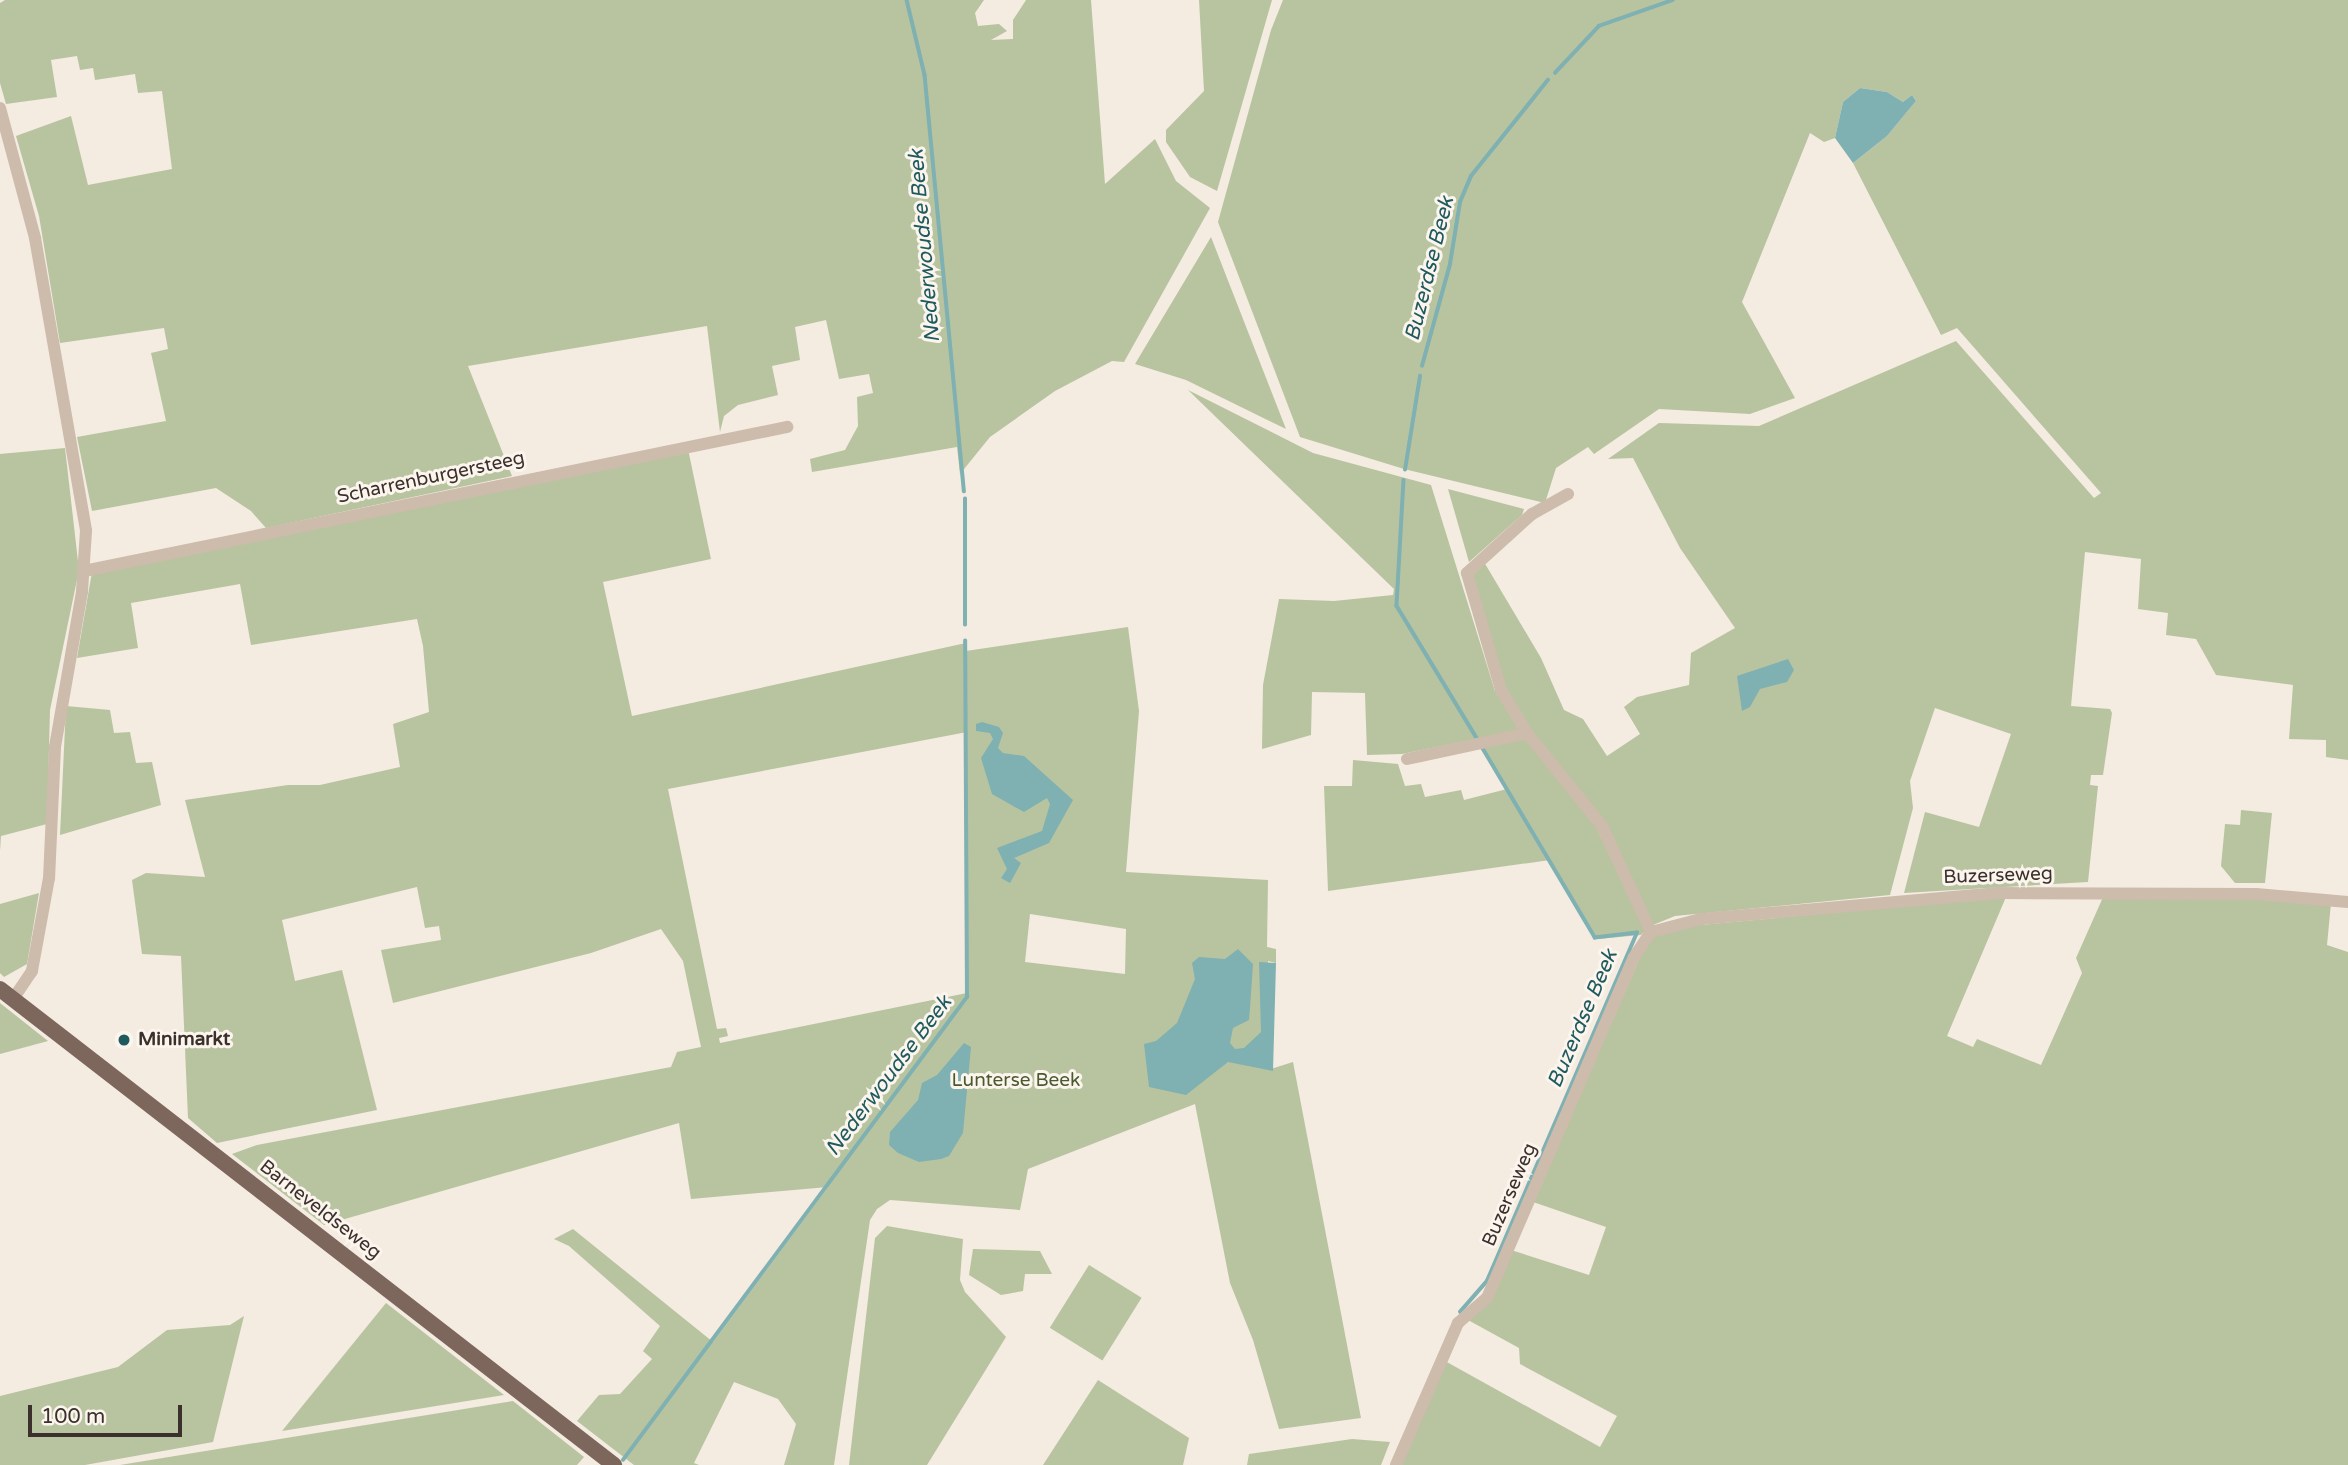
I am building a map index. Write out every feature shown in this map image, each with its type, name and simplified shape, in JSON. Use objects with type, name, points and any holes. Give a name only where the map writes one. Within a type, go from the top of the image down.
[{"type":"main road","name":"Barneveldseweg","points":[[7,994],[614,1465]]},
{"type":"street","points":[[0,108],[40,264],[86,531],[84,571],[58,711],[49,878],[32,971],[7,994]]},
{"type":"street","name":"Scharrenburgersteeg","points":[[84,571],[787,426]]},
{"type":"street","points":[[1568,494],[1532,514],[1467,573],[1501,690],[1527,733],[1602,826],[1651,932]]},
{"type":"street","points":[[1407,758],[1527,733]]},
{"type":"street","name":"Buzerseweg","points":[[1396,1465],[1458,1323],[1487,1298],[1634,957],[1651,932],[1701,919],[1996,893],[2256,894],[2348,902]]},
{"type":"green space","points":[[5,0],[984,0],[975,13],[978,26],[999,24],[1007,31],[991,40],[1013,39],[1013,20],[1026,0],[1091,0],[1105,184],[1155,139],[1176,181],[1210,208],[1124,362],[1112,361],[1055,391],[990,437],[960,474],[957,447],[812,472],[810,459],[845,450],[858,426],[857,397],[873,393],[869,374],[839,379],[826,320],[795,327],[800,360],[772,366],[778,395],[738,405],[724,416],[720,432],[707,326],[468,366],[512,476],[266,528],[251,511],[216,488],[92,511],[77,437],[166,421],[151,353],[168,349],[164,328],[60,343],[39,216],[16,136],[71,116],[88,185],[172,169],[162,91],[138,93],[135,74],[95,80],[93,68],[80,70],[77,56],[51,60],[57,97],[6,104],[0,83],[0,3]]},
{"type":"green space","points":[[1199,0],[1272,0],[1217,191],[1190,177],[1166,142],[1166,130],[1204,91]]},
{"type":"green space","points":[[1283,0],[2348,0],[2348,760],[2326,757],[2326,740],[2289,739],[2293,685],[2216,675],[2196,639],[2166,635],[2168,613],[2138,609],[2141,559],[2085,552],[2071,706],[2110,709],[2112,713],[2103,775],[2091,775],[2090,785],[2098,786],[2088,882],[1904,893],[1925,812],[1979,827],[2011,734],[1935,708],[1910,781],[1913,808],[1890,895],[1675,916],[1653,925],[1605,822],[1520,716],[1504,685],[1472,572],[1484,562],[1541,658],[1564,710],[1583,719],[1607,756],[1640,734],[1624,707],[1637,697],[1689,685],[1691,653],[1735,628],[1680,548],[1633,458],[1608,459],[1659,423],[1759,426],[1956,341],[2094,498],[2101,493],[1957,328],[1941,335],[1853,163],[1887,136],[1916,101],[1912,95],[1903,102],[1887,92],[1860,88],[1843,102],[1835,138],[1824,142],[1810,133],[1742,302],[1795,398],[1750,414],[1659,409],[1594,454],[1588,447],[1556,468],[1545,503],[1404,469],[1300,437],[1218,222],[1271,30]]},
{"type":"green space","points":[[1211,237],[1286,429],[1186,380],[1135,364]]},
{"type":"green space","points":[[1188,390],[1313,453],[1431,485],[1495,691],[1520,730],[1402,754],[1367,755],[1365,693],[1312,692],[1311,735],[1262,749],[1263,685],[1279,599],[1334,601],[1393,595],[1394,589]]},
{"type":"green space","points":[[65,448],[79,570],[50,710],[47,824],[1,836],[0,851],[0,454]]},
{"type":"green space","name":"Lunterse Beek","points":[[688,449],[711,559],[603,582],[632,716],[966,643],[966,651],[1128,627],[1139,711],[1126,872],[1268,880],[1267,947],[1276,949],[1276,963],[1268,961],[1268,1070],[1293,1062],[1361,1418],[1279,1429],[1253,1340],[1230,1283],[1195,1104],[1028,1169],[1020,1210],[890,1200],[877,1209],[870,1220],[834,1465],[784,1465],[796,1424],[778,1399],[734,1382],[694,1463],[699,1465],[634,1465],[577,1421],[599,1395],[620,1394],[652,1359],[643,1351],[660,1326],[569,1246],[554,1239],[573,1229],[713,1342],[828,1187],[691,1199],[679,1123],[324,1225],[232,1154],[257,1145],[671,1067],[677,1052],[701,1047],[683,961],[661,929],[591,953],[393,1003],[381,950],[441,940],[439,926],[425,928],[417,887],[282,920],[295,981],[342,970],[377,1110],[217,1143],[188,1118],[181,956],[142,954],[132,880],[146,873],[205,877],[185,800],[288,785],[320,785],[400,767],[393,724],[429,712],[423,646],[417,619],[251,645],[240,584],[131,603],[138,648],[77,658],[92,572]],"holes":[[[967,732],[967,993],[720,1043],[719,1038],[728,1036],[726,1028],[717,1029],[668,789]],[[1030,914],[1126,929],[1125,974],[1025,962]]]},
{"type":"green space","points":[[1448,489],[1524,509],[1522,515],[1469,562]]},
{"type":"green space","points":[[66,706],[110,710],[114,733],[130,732],[136,763],[152,762],[161,805],[60,835]]},
{"type":"green space","points":[[1525,737],[1592,818],[1645,931],[1641,935],[1598,939],[1550,860],[1328,891],[1324,786],[1352,786],[1353,760],[1398,764],[1405,786],[1421,784],[1425,797],[1461,790],[1464,800],[1507,789],[1480,747]]},
{"type":"green space","points":[[2241,810],[2272,813],[2265,883],[2235,883],[2221,866],[2225,824],[2240,825]]},
{"type":"green space","points":[[2181,892],[2331,903],[2327,945],[2348,952],[2348,1465],[1401,1465],[1445,1361],[1600,1447],[1617,1416],[1520,1364],[1519,1348],[1468,1320],[1511,1250],[1589,1275],[1606,1227],[1533,1202],[1645,946],[1654,937],[1667,928],[2006,897],[1947,1036],[1973,1047],[1977,1039],[2041,1065],[2082,973],[2076,958],[2104,895]]},
{"type":"green space","points":[[39,893],[27,964],[4,977],[0,973],[0,904]]},
{"type":"green space","points":[[0,1003],[48,1041],[0,1054]]},
{"type":"green space","points":[[887,1226],[963,1239],[960,1280],[965,1292],[1006,1337],[927,1465],[849,1465],[875,1238]]},
{"type":"green space","points":[[973,1249],[1040,1251],[1052,1274],[1025,1274],[1023,1291],[1001,1295],[969,1275]]},
{"type":"green space","points":[[1089,1265],[1142,1298],[1102,1361],[1050,1328]]},
{"type":"green space","points":[[386,1303],[504,1395],[282,1431]]},
{"type":"green space","points":[[244,1316],[213,1442],[85,1465],[0,1465],[0,1396],[118,1367],[167,1330],[230,1325]]},
{"type":"green space","points":[[1098,1380],[1189,1438],[1183,1465],[1043,1465]]},
{"type":"green space","points":[[513,1401],[584,1457],[577,1465],[120,1465]]},
{"type":"green space","points":[[1352,1439],[1390,1442],[1381,1465],[1247,1465],[1249,1454]]},
{"type":"water","points":[[1860,88],[1887,92],[1903,102],[1912,95],[1916,101],[1887,136],[1853,163],[1835,138],[1843,102]]},
{"type":"water","points":[[1788,659],[1794,670],[1787,682],[1760,689],[1750,707],[1742,711],[1737,676]]},
{"type":"water","points":[[982,722],[999,727],[1003,733],[998,748],[1003,753],[1024,756],[1073,800],[1049,843],[1014,858],[1021,863],[1010,883],[1001,878],[1007,869],[997,848],[1042,831],[1050,804],[1047,798],[1024,812],[992,794],[981,758],[993,739],[990,733],[976,731],[976,724]]},
{"type":"water","points":[[1238,949],[1253,964],[1249,1020],[1233,1028],[1230,1043],[1235,1049],[1244,1048],[1261,1032],[1259,962],[1276,963],[1273,1071],[1228,1062],[1186,1095],[1149,1087],[1144,1044],[1156,1041],[1177,1023],[1195,979],[1192,963],[1199,957],[1225,959]]},
{"type":"water","points":[[964,1043],[971,1047],[963,1133],[949,1156],[941,1159],[919,1162],[898,1153],[889,1145],[890,1132],[918,1100],[922,1083],[937,1075]]},
{"type":"waterway","name":"Nederwoudse Beek","points":[[907,0],[925,75],[964,491]]},
{"type":"waterway","name":"Buzerdse Beek","points":[[1555,73],[1599,26],[1673,0]]},
{"type":"waterway","name":"Buzerdse Beek","points":[[1422,366],[1450,264],[1460,202],[1471,176],[1548,80]]},
{"type":"waterway","name":"Buzerdse Beek","points":[[1405,470],[1420,376]]},
{"type":"waterway","name":"Buzerdse Beek","points":[[1404,480],[1397,606],[1478,740]]},
{"type":"waterway","name":"Nederwoudse Beek","points":[[965,499],[965,625]]},
{"type":"waterway","name":"Nederwoudse Beek","points":[[623,1460],[967,997],[965,641]]},
{"type":"waterway","name":"Buzerdse Beek","points":[[1460,1312],[1487,1281],[1637,933],[1595,938],[1482,748]]},
{"type":"place","name":"Minimarkt","points":[[124,1040]]}]
